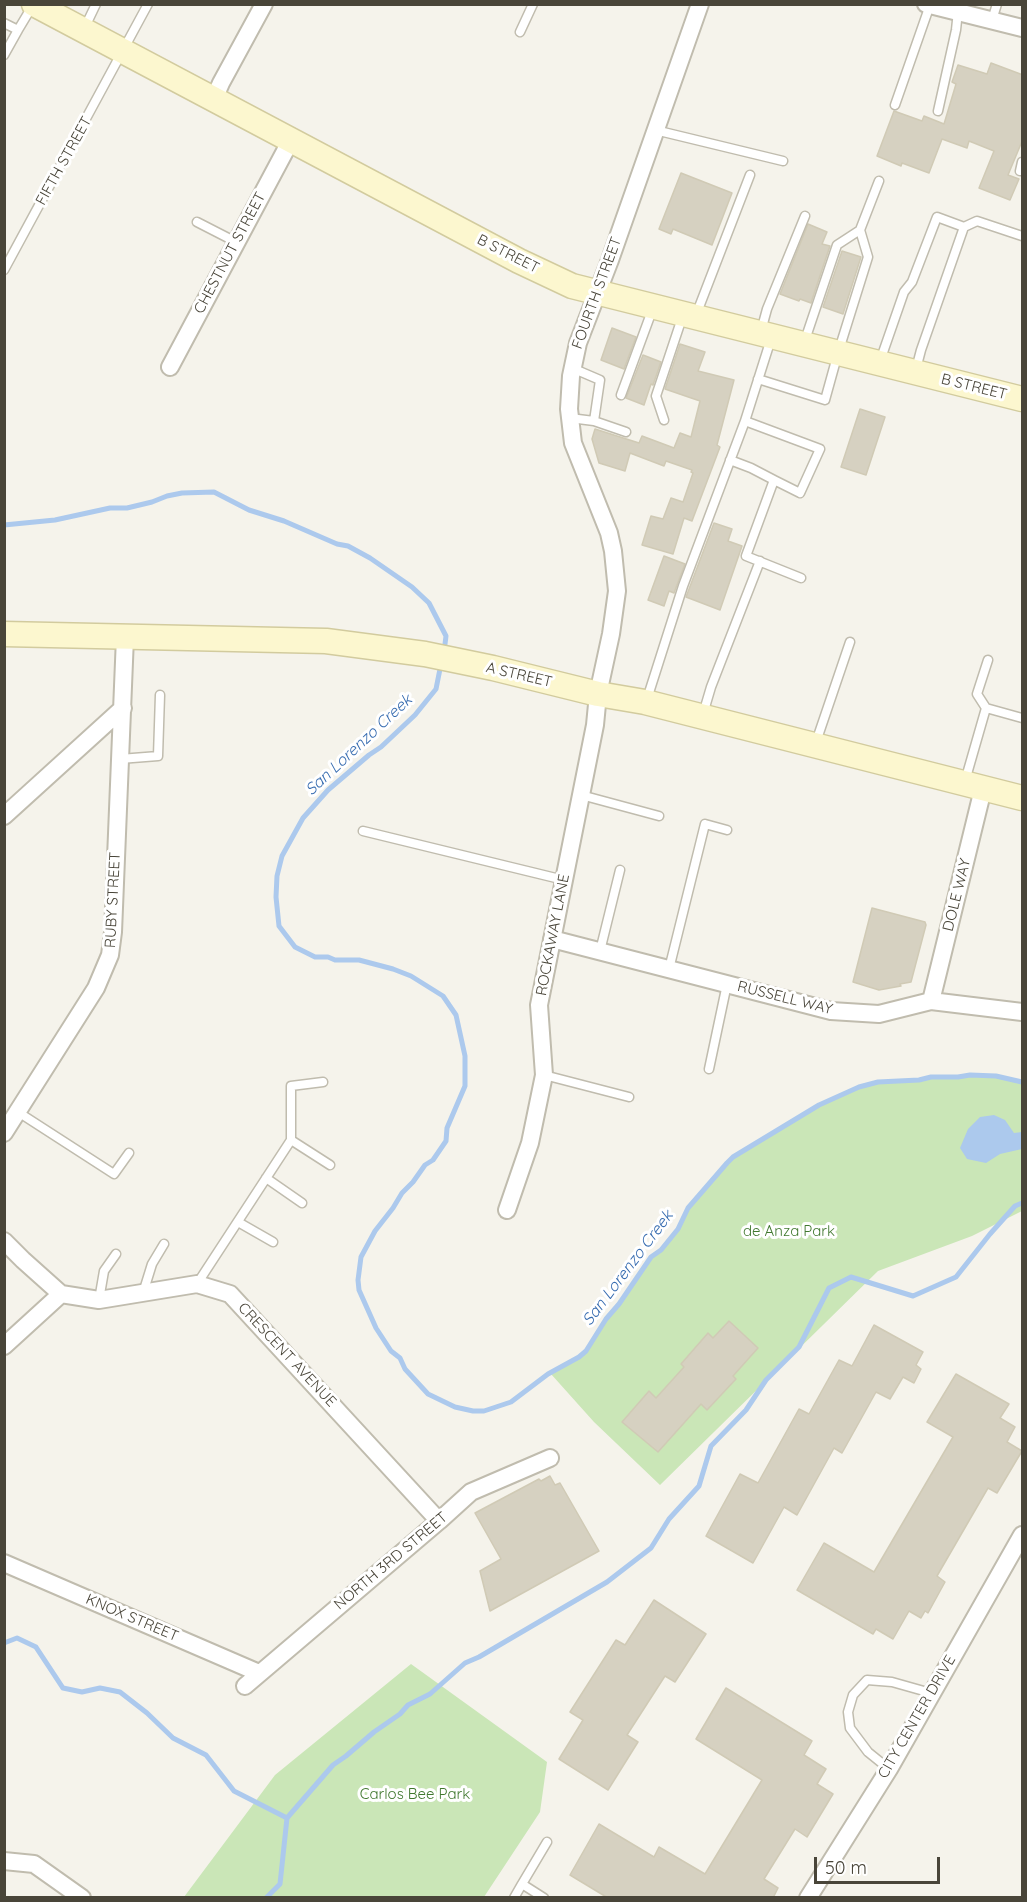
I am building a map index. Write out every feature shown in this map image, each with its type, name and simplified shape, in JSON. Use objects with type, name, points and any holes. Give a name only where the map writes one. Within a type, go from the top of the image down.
[{"type":"street","name":"B STREET","points":[[34,4],[572,286],[1023,399]]},
{"type":"street","points":[[214,99],[264,4]]},
{"type":"street","name":"FOURTH STREET","points":[[598,694],[615,611],[616,577],[609,533],[576,453],[570,418],[569,390],[572,368],[578,343],[700,4]]},
{"type":"street","points":[[928,5],[994,12],[1023,28]]},
{"type":"street","name":"CHESTNUT STREET","points":[[170,367],[291,140]]},
{"type":"street","name":"A STREET","points":[[4,634],[326,641],[425,654],[598,694],[645,702],[1022,797]]},
{"type":"street","name":"RUBY STREET","points":[[4,1133],[96,988],[110,955],[113,932],[125,637]]},
{"type":"street","name":"ROCKAWAY LANE","points":[[507,1210],[530,1143],[544,1075],[539,1005],[595,725],[598,694]]},
{"type":"street","points":[[4,816],[123,708]]},
{"type":"street","name":"DOLE WAY","points":[[931,1001],[974,786]]},
{"type":"street","name":"RUSSELL WAY","points":[[552,939],[831,1011],[879,1014],[931,1001],[1023,1012]]},
{"type":"street","points":[[4,1241],[61,1294],[4,1346]]},
{"type":"street","name":"CRESCENT AVENUE","points":[[61,1294],[99,1300],[197,1284],[230,1294],[439,1521]]},
{"type":"street","name":"NORTH 3RD STREET","points":[[245,1686],[471,1492],[550,1458]]},
{"type":"street","name":"CITY CENTER DRIVE","points":[[808,1898],[889,1769],[1023,1535]]},
{"type":"street","name":"KNOX STREET","points":[[4,1563],[259,1673]]},
{"type":"street","points":[[4,1862],[34,1864],[82,1898]]},
{"type":"lane","points":[[4,55],[34,4]]},
{"type":"lane","points":[[83,30],[96,4]]},
{"type":"lane","name":"FIFTH STREET","points":[[4,270],[148,4]]},
{"type":"lane","points":[[520,32],[533,4]]},
{"type":"lane","points":[[895,105],[928,5]]},
{"type":"lane","points":[[938,111],[956,30],[958,8]]},
{"type":"lane","points":[[4,23],[18,30]]},
{"type":"lane","points":[[655,130],[783,161]]},
{"type":"lane","points":[[664,420],[656,396],[750,175]]},
{"type":"lane","points":[[804,345],[837,244],[860,230],[879,182]]},
{"type":"lane","points":[[645,702],[683,586],[745,421],[758,379],[766,335],[767,309],[805,216]]},
{"type":"lane","points":[[880,364],[904,292],[912,282],[937,217],[964,226],[977,221],[1023,236]]},
{"type":"lane","points":[[197,222],[236,242]]},
{"type":"lane","points":[[915,372],[964,226]]},
{"type":"lane","points":[[758,379],[825,400],[868,257],[860,230]]},
{"type":"lane","points":[[621,394],[653,307]]},
{"type":"lane","points":[[572,368],[600,380],[594,421]]},
{"type":"lane","points":[[570,418],[594,421],[626,432]]},
{"type":"lane","points":[[730,460],[800,493],[820,449],[745,421]]},
{"type":"lane","points":[[774,480],[746,556],[801,578]]},
{"type":"lane","points":[[702,717],[711,687],[760,561]]},
{"type":"lane","points":[[815,746],[850,642]]},
{"type":"lane","points":[[974,786],[986,708],[977,694],[988,660]]},
{"type":"lane","points":[[120,759],[158,756],[160,695]]},
{"type":"lane","points":[[986,708],[1023,718]]},
{"type":"lane","points":[[581,795],[659,816]]},
{"type":"lane","points":[[669,969],[705,824],[727,830]]},
{"type":"lane","points":[[363,831],[564,880]]},
{"type":"lane","points":[[600,951],[620,870]]},
{"type":"lane","points":[[709,1069],[727,984]]},
{"type":"lane","points":[[544,1075],[629,1097]]},
{"type":"lane","points":[[197,1284],[291,1140],[291,1086],[323,1082]]},
{"type":"lane","points":[[18,1112],[114,1174],[129,1153]]},
{"type":"lane","points":[[291,1140],[330,1165]]},
{"type":"lane","points":[[266,1178],[302,1203]]},
{"type":"lane","points":[[238,1222],[273,1242]]},
{"type":"lane","points":[[143,1293],[152,1264],[165,1244]]},
{"type":"lane","points":[[99,1300],[104,1271],[116,1254]]},
{"type":"lane","points":[[889,1769],[868,1752],[850,1728],[848,1712],[853,1695],[867,1680],[892,1682],[931,1694]]},
{"type":"lane","points":[[514,1898],[547,1842]]},
{"type":"lane","points":[[522,1884],[544,1898]]},
{"type":"green space","name":"de Anza Park","points":[[970,1074],[996,1076],[1022,1083],[1022,1211],[972,1236],[878,1271],[660,1485],[594,1422],[551,1374],[586,1351],[651,1257],[661,1250],[678,1229],[688,1208],[733,1157],[819,1105],[859,1087],[878,1082],[958,1077]]},
{"type":"green space","name":"Carlos Bee Park","points":[[411,1664],[547,1762],[540,1812],[484,1897],[184,1897],[275,1775]]},
{"type":"water","points":[[994,1115],[1005,1120],[1014,1133],[1022,1132],[1022,1149],[1000,1154],[986,1163],[967,1159],[960,1148],[968,1129],[980,1117]]},
{"type":"building","points":[[991,63],[1023,75],[1023,139],[1008,175],[1019,179],[1010,200],[979,188],[994,151],[969,141],[967,148],[942,139],[929,173],[902,163],[901,166],[877,156],[894,111],[922,121],[924,116],[944,124],[956,84],[952,82],[958,65],[987,74]]},
{"type":"building","points":[[681,173],[732,193],[712,245],[673,229],[671,234],[659,229]]},
{"type":"building","points":[[808,224],[827,232],[822,244],[830,246],[811,303],[780,294]]},
{"type":"building","points":[[842,251],[861,257],[843,314],[823,307]]},
{"type":"building","points":[[612,328],[636,337],[624,369],[601,360]]},
{"type":"building","points":[[680,344],[705,352],[698,371],[734,380],[717,445],[720,447],[692,521],[684,518],[673,554],[642,545],[651,516],[663,519],[671,498],[683,502],[692,470],[666,461],[664,466],[630,453],[625,471],[599,463],[592,439],[595,429],[639,443],[642,436],[674,448],[680,433],[691,437],[700,401],[665,389]]},
{"type":"building","points":[[643,355],[661,362],[644,405],[626,398]]},
{"type":"building","points":[[860,409],[885,417],[866,475],[841,467]]},
{"type":"building","points":[[714,523],[732,529],[728,541],[742,546],[720,610],[686,597]]},
{"type":"building","points":[[664,556],[685,564],[674,593],[669,591],[664,606],[648,600]]},
{"type":"building","points":[[872,908],[925,922],[911,982],[879,990],[853,982]]},
{"type":"building","points":[[729,1321],[758,1348],[733,1376],[736,1379],[707,1410],[701,1404],[658,1452],[622,1422],[649,1391],[656,1398],[684,1367],[681,1364],[708,1333],[713,1338]]},
{"type":"building","points":[[874,1325],[923,1352],[916,1365],[921,1369],[914,1383],[903,1377],[890,1399],[876,1392],[842,1453],[834,1448],[797,1515],[784,1507],[753,1563],[706,1536],[740,1474],[758,1483],[799,1409],[809,1414],[839,1360],[852,1366]]},
{"type":"building","points":[[956,1374],[1009,1404],[1000,1418],[1015,1427],[1007,1442],[1022,1451],[997,1493],[988,1488],[937,1576],[945,1582],[928,1613],[925,1611],[921,1618],[909,1611],[893,1639],[876,1629],[873,1634],[797,1590],[824,1543],[874,1572],[953,1437],[927,1422]]},
{"type":"building","points":[[550,1476],[555,1485],[560,1483],[599,1551],[490,1611],[480,1571],[501,1559],[475,1513],[539,1479],[541,1481]]},
{"type":"building","points":[[654,1600],[706,1634],[675,1682],[665,1676],[627,1735],[638,1742],[608,1790],[559,1759],[583,1720],[570,1712],[616,1640],[625,1645]]},
{"type":"building","points":[[726,1688],[812,1741],[804,1755],[826,1769],[817,1784],[833,1794],[807,1837],[795,1829],[764,1879],[778,1888],[773,1898],[608,1898],[570,1875],[599,1824],[654,1857],[659,1847],[705,1874],[762,1780],[696,1739]]},
{"type":"waterway","name":"San Lorenzo Creek","points":[[4,525],[55,520],[110,508],[127,508],[182,493],[214,492],[249,510],[284,521],[337,544],[348,546],[412,587],[429,603],[446,636],[444,652]]},
{"type":"waterway","name":"San Lorenzo Creek","points":[[441,664],[436,689],[415,715],[381,747],[328,790],[303,818],[282,856],[277,876],[276,897],[279,926],[295,947],[315,957],[359,960],[411,976],[443,996],[456,1015],[465,1056],[465,1086],[447,1128],[446,1141],[433,1160],[425,1165],[402,1193],[375,1231],[361,1257],[358,1280],[359,1290],[376,1328],[391,1351],[400,1358],[405,1369],[428,1394],[455,1407],[484,1411],[511,1402],[548,1374],[579,1357],[586,1351],[651,1257],[661,1250],[678,1229],[688,1208],[727,1163],[733,1157],[819,1105],[859,1087],[878,1082],[970,1075],[996,1076],[1022,1082]]},
{"type":"waterway","points":[[287,1818],[333,1765],[400,1714],[408,1705],[430,1694],[465,1663],[607,1582],[651,1548],[669,1519],[699,1486],[711,1446],[746,1410],[766,1380],[799,1347],[829,1288],[851,1277],[913,1296],[956,1277],[990,1234],[1015,1206],[1022,1203]]},
{"type":"waterway","points":[[4,1643],[17,1638],[36,1647],[63,1688],[82,1692],[100,1688],[120,1692],[147,1713],[173,1738],[206,1755],[234,1791],[287,1818]]},
{"type":"waterway","points":[[266,1898],[280,1884],[287,1818]]}]
